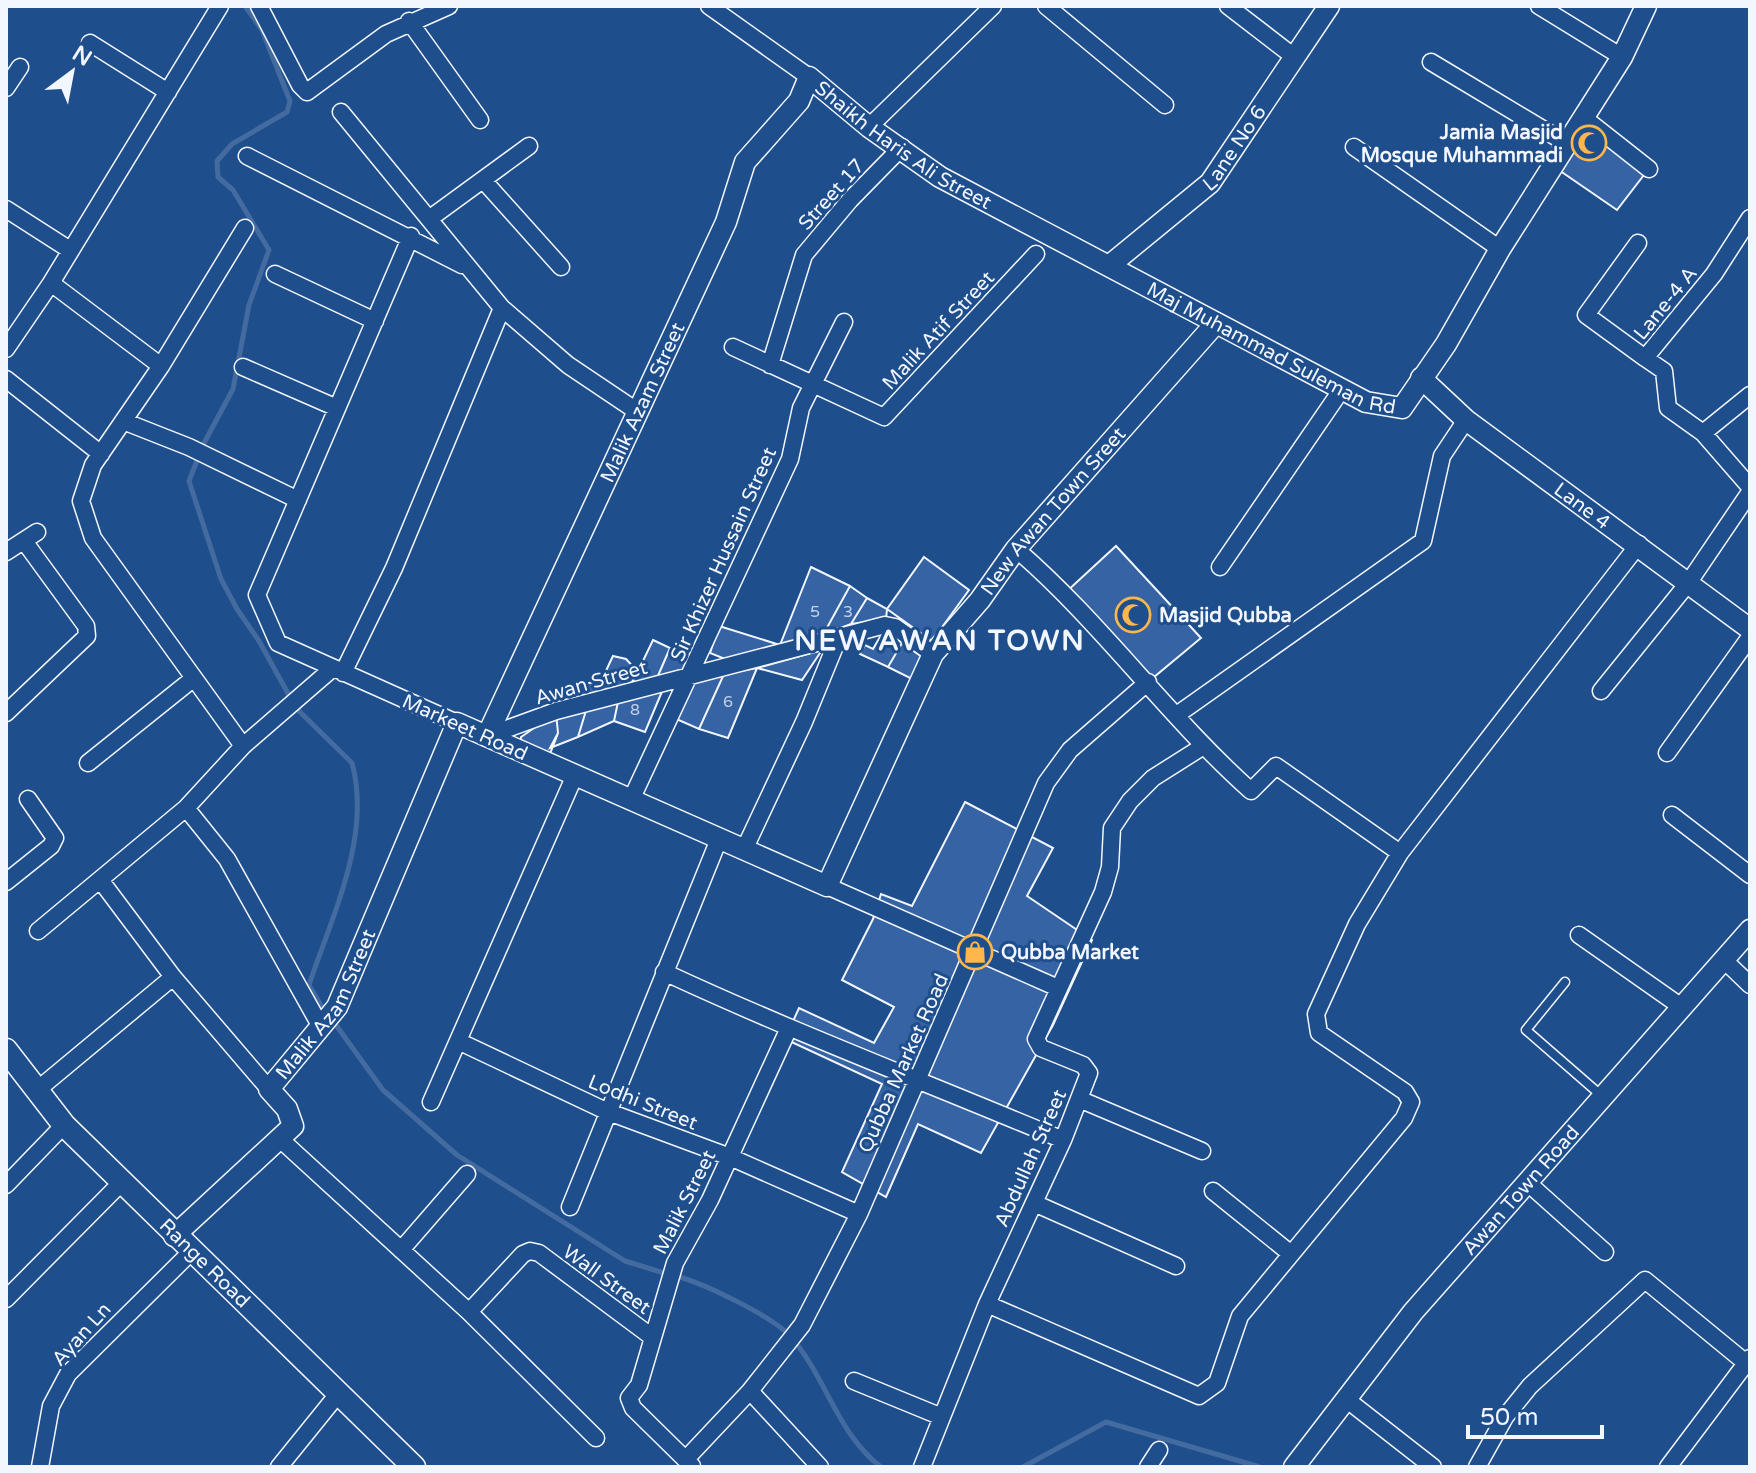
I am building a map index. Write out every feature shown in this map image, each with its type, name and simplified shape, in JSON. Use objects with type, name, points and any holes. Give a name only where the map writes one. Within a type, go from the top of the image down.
[{"type":"main road","name":"Range Road","points":[[6,1050],[64,1125],[174,1236],[414,1467]]},
{"type":"street","points":[[6,349],[51,283],[220,6]]},
{"type":"street","points":[[259,6],[300,85],[307,92],[409,21],[449,6]]},
{"type":"street","name":"Shaikh Haris Ali Street","points":[[709,6],[809,77],[869,127],[902,147],[940,177],[1110,265]]},
{"type":"street","points":[[869,127],[993,6]]},
{"type":"street","points":[[1046,6],[1165,105]]},
{"type":"street","points":[[1228,6],[1293,56]]},
{"type":"street","name":"Lane No 6","points":[[1110,265],[1210,183],[1329,6]]},
{"type":"street","points":[[1539,6],[1622,57]]},
{"type":"street","name":"Maj Muhammad Suleman Rd","points":[[1110,265],[1366,402],[1402,408],[1446,344],[1500,249],[1622,57],[1646,6]]},
{"type":"street","points":[[409,21],[480,120]]},
{"type":"street","points":[[90,43],[168,92]]},
{"type":"street","points":[[1431,62],[1566,143]]},
{"type":"street","points":[[6,88],[20,67]]},
{"type":"street","name":"Malik Azam Street","points":[[487,736],[726,222],[745,162],[799,101],[809,77]]},
{"type":"street","points":[[341,112],[502,308],[568,365],[638,412]]},
{"type":"street","points":[[1583,117],[1649,169]]},
{"type":"street","points":[[429,219],[529,146]]},
{"type":"street","name":"Street 17","points":[[770,365],[804,255],[850,200],[902,147]]},
{"type":"street","points":[[1354,147],[1500,249]]},
{"type":"street","points":[[247,156],[411,236],[470,269]]},
{"type":"street","points":[[483,180],[561,267]]},
{"type":"street","points":[[6,209],[70,250]]},
{"type":"street","name":"Lane-4 A","points":[[1638,243],[1586,315],[1645,358],[1714,274],[1750,218]]},
{"type":"street","points":[[243,746],[93,538],[81,501],[101,454],[161,366],[245,228]]},
{"type":"street","name":"Markeet Road","points":[[411,236],[257,595],[278,643],[1058,988]]},
{"type":"street","name":"Malik Atif Street","points":[[733,347],[884,417],[1036,254]]},
{"type":"street","points":[[275,274],[375,321]]},
{"type":"street","points":[[51,283],[161,366]]},
{"type":"street","points":[[38,931],[186,808],[281,710],[338,670],[394,568],[502,308]]},
{"type":"street","name":"Sir Khizer Hussain Street","points":[[631,800],[790,459],[801,408],[844,322]]},
{"type":"street","name":"New Awan Town Sreet","points":[[827,886],[933,654],[980,600],[1016,549],[1216,323]]},
{"type":"street","points":[[1601,691],[1689,582],[1750,489],[1703,433],[1668,408],[1664,371],[1645,358]]},
{"type":"street","points":[[243,367],[337,408]]},
{"type":"street","name":"Lane 4","points":[[1421,378],[1466,420],[1639,544],[1750,629]]},
{"type":"street","points":[[6,379],[101,454]]},
{"type":"street","points":[[1220,567],[1342,389]]},
{"type":"street","points":[[1703,433],[1750,395]]},
{"type":"street","points":[[1178,714],[1423,541],[1442,456],[1466,420]]},
{"type":"street","points":[[123,421],[189,447],[298,500]]},
{"type":"street","points":[[6,552],[31,536],[86,626],[87,636],[6,713]]},
{"type":"street","points":[[987,1304],[1199,1396],[1217,1383],[1240,1316],[1404,1118],[1411,1102],[1405,1092],[1319,1033],[1315,1023],[1316,1014],[1357,924],[1400,853],[1639,544]]},
{"type":"street","points":[[1016,549],[1066,592],[1178,714],[1202,747],[1251,791],[1276,766],[1400,853]]},
{"type":"street","name":"Awan Street","points":[[487,736],[556,711],[890,625],[933,654]]},
{"type":"street","points":[[1667,753],[1750,637]]},
{"type":"street","points":[[744,850],[804,722],[838,639]]},
{"type":"street","points":[[88,763],[194,678]]},
{"type":"street","name":"Qubba Market Road","points":[[689,1463],[782,1354],[802,1325],[859,1214],[1046,783],[1070,750],[1148,682]]},
{"type":"street","name":"Malik Azam Street","points":[[280,1139],[293,1126],[293,1118],[269,1089],[327,1018],[457,723]]},
{"type":"street","name":"Abdullah Street","points":[[922,1467],[987,1304],[1079,1099],[1088,1068],[1036,1044],[1058,988],[1103,892],[1110,867],[1112,828],[1130,801],[1153,778],[1202,747]]},
{"type":"street","points":[[431,1102],[575,775]]},
{"type":"street","points":[[6,882],[51,846],[55,838],[28,799]]},
{"type":"street","points":[[186,808],[227,859],[327,1018]]},
{"type":"street","points":[[1672,815],[1750,875]]},
{"type":"street","points":[[570,1207],[606,1111],[719,839]]},
{"type":"street","points":[[101,881],[173,977],[269,1089]]},
{"type":"street","name":"Awan Town Road","points":[[1296,1463],[1413,1312],[1750,930]]},
{"type":"street","points":[[1579,935],[1683,1008]]},
{"type":"street","points":[[1725,961],[1750,985]]},
{"type":"street","points":[[664,972],[788,1030],[917,1079],[1063,1140]]},
{"type":"street","points":[[36,1091],[173,977]]},
{"type":"street","name":"Malik Street","points":[[689,1463],[633,1408],[629,1398],[639,1385],[675,1263],[730,1157],[788,1030]]},
{"type":"street","name":"Lodhi Street","points":[[458,1041],[606,1111],[730,1157],[859,1214]]},
{"type":"street","points":[[1079,1099],[1202,1151]]},
{"type":"street","points":[[6,1185],[64,1125]]},
{"type":"street","points":[[174,1236],[280,1139],[469,1312],[596,1438]]},
{"type":"street","points":[[401,1250],[467,1174]]},
{"type":"street","points":[[6,1299],[121,1183]]},
{"type":"street","points":[[1528,1183],[1605,1252]]},
{"type":"street","points":[[1213,1191],[1291,1254]]},
{"type":"street","points":[[1034,1203],[1176,1266]]},
{"type":"street","name":"Wall Street","points":[[469,1312],[523,1254],[530,1251],[539,1253],[652,1337]]},
{"type":"street","name":"Ayan Ln","points":[[40,1467],[51,1406],[68,1374],[191,1252]]},
{"type":"street","points":[[1477,1467],[1505,1417],[1530,1386],[1645,1280],[1655,1284],[1748,1360],[1668,1467]]},
{"type":"street","points":[[854,1381],[942,1417]]},
{"type":"street","points":[[750,1391],[820,1467]]},
{"type":"street","points":[[279,1467],[338,1394]]},
{"type":"street","points":[[1346,1399],[1433,1467]]},
{"type":"street","points":[[1148,1467],[1159,1450]]},
{"type":"lane","points":[[1565,982],[1526,1030],[1604,1097]]},
{"type":"building","name":"Jamia Masjid Mosque Muhammadi","points":[[1582,120],[1647,171],[1617,210],[1553,166]]},
{"type":"building","name":"Masjid Qubba","points":[[1116,546],[1201,638],[1148,682],[1066,592]]},
{"type":"building","points":[[924,557],[969,590],[932,641],[887,609]]},
{"type":"building","points":[[811,567],[850,586],[823,635],[780,645]]},
{"type":"building","points":[[850,586],[867,598],[851,624],[823,635]]},
{"type":"building","points":[[867,598],[887,609],[886,619],[851,624]]},
{"type":"building","points":[[719,626],[780,645],[730,661],[710,653]]},
{"type":"building","points":[[889,633],[902,643],[888,667],[860,654],[865,645],[873,649],[880,637],[886,639]]},
{"type":"building","points":[[653,640],[670,648],[654,685],[628,692]]},
{"type":"building","points":[[902,643],[925,659],[914,680],[888,667]]},
{"type":"building","points":[[670,648],[698,659],[688,674],[654,685]]},
{"type":"building","points":[[822,650],[802,680],[757,668]]},
{"type":"building","points":[[613,656],[626,659],[637,671],[628,692],[591,702]]},
{"type":"building","points":[[757,668],[728,738],[699,729],[724,674]]},
{"type":"building","points":[[724,674],[699,729],[674,718],[691,678]]},
{"type":"building","points":[[603,681],[591,702],[552,709],[560,687]]},
{"type":"building","points":[[666,682],[645,732],[614,721],[619,697]]},
{"type":"building","points":[[619,697],[614,721],[578,737],[588,704]]},
{"type":"building","points":[[588,704],[578,737],[550,748],[558,733],[556,713]]},
{"type":"building","points":[[556,713],[558,733],[548,759],[520,745],[521,737]]},
{"type":"building","points":[[965,802],[1053,848],[1027,896],[1092,940],[1053,1025],[981,1153],[918,1124],[886,1197],[842,1172],[882,1084],[785,1039],[799,1008],[874,1043],[894,1007],[842,980],[873,919],[881,894],[912,906]]},
{"type":"waterway","points":[[245,6],[262,30],[290,101],[287,112],[232,144],[217,161],[218,177],[233,190],[269,250],[249,305],[233,389],[203,445],[189,481],[221,579],[237,609],[259,641],[296,708],[352,763],[357,791],[353,847],[347,876],[309,985],[326,1014]]},
{"type":"waterway","points":[[333,1021],[383,1090],[457,1155],[625,1261],[667,1274]]},
{"type":"waterway","points":[[676,1276],[736,1301],[790,1336],[853,1438],[881,1467]]},
{"type":"waterway","points":[[1023,1467],[1106,1422],[1260,1467]]},
{"type":"place","name":"Jamia Masjid Mosque Muhammadi","points":[[1589,143]]},
{"type":"place","name":"Masjid Qubba","points":[[1133,615]]},
{"type":"place","name":"Qubba Market","points":[[975,952]]},
{"type":"district","name":"NEW AWAN TOWN","points":[[940,640]]}]
